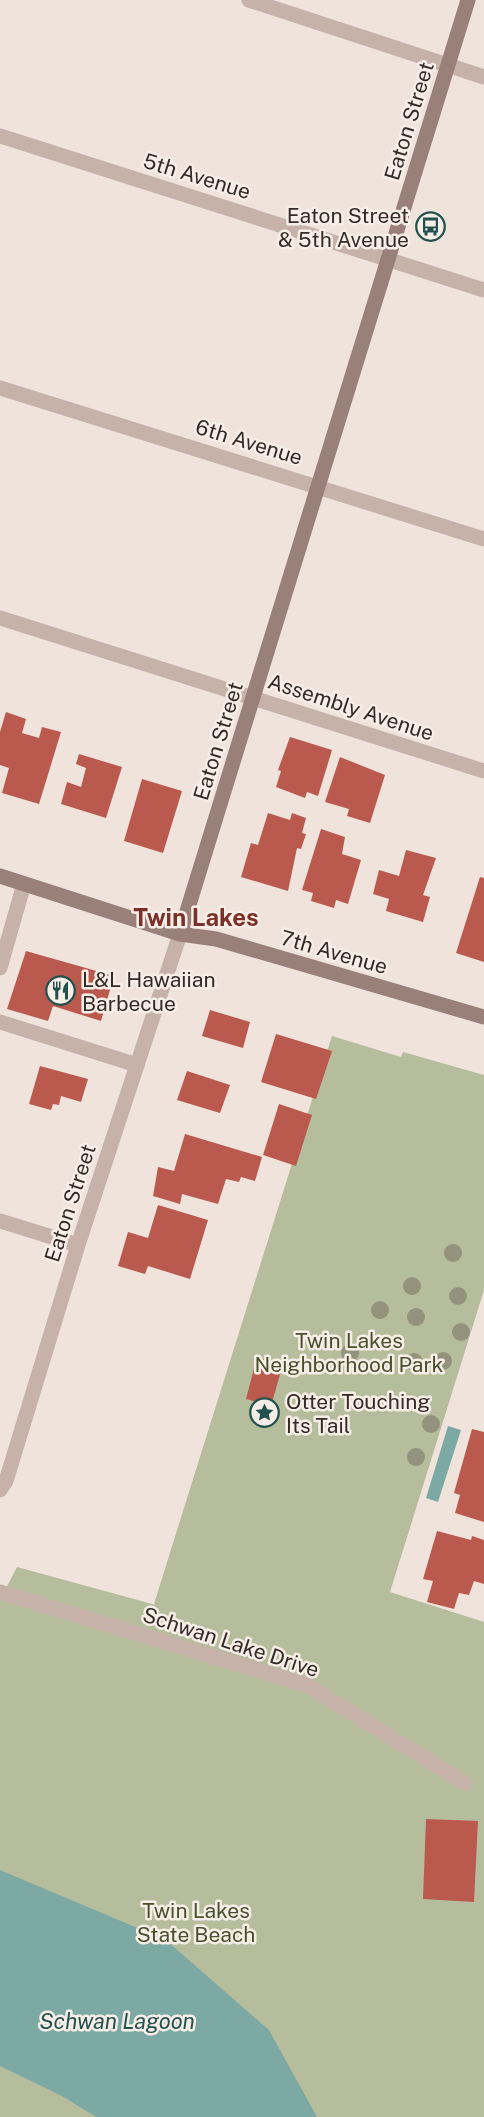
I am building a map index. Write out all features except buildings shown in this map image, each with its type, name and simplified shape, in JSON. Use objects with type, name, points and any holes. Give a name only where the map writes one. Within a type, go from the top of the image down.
[{"type":"main road","name":"Eaton Street","points":[[180,934],[468,0]]},
{"type":"main road","name":"7th Avenue","points":[[0,876],[180,934],[216,939],[484,1017]]},
{"type":"street","points":[[249,0],[448,63],[484,77]]},
{"type":"street","name":"5th Avenue","points":[[0,136],[484,290]]},
{"type":"street","name":"6th Avenue","points":[[0,388],[317,485],[484,539]]},
{"type":"street","name":"Assembly Avenue","points":[[0,618],[484,771]]},
{"type":"street","points":[[0,968],[24,884]]},
{"type":"street","name":"Eaton Street","points":[[0,1490],[6,1482],[78,1245],[180,934]]},
{"type":"street","points":[[0,1022],[137,1065]]},
{"type":"street","points":[[0,1221],[78,1245]]},
{"type":"street","name":"Schwan Lake Drive","points":[[0,1592],[307,1685],[465,1783]]},
{"type":"green space","points":[[332,1036],[401,1057],[403,1052],[484,1075],[484,1290],[390,1592],[484,1622],[484,2117],[0,2117],[0,1600],[17,1567],[156,1605],[154,1604]]},
{"type":"water","points":[[448,1426],[461,1430],[438,1502],[426,1498]]},
{"type":"water","name":"Schwan Lagoon","points":[[0,1870],[166,1940],[269,2030],[317,2117],[96,2117],[62,2096],[0,2066]]},
{"type":"place","name":"Eaton Street & 5th Avenue","points":[[430,227]]},
{"type":"place","name":"L&L Hawaiian Barbecue","points":[[61,991]]},
{"type":"place","name":"Otter Touching Its Tail","points":[[265,1413]]},
{"type":"district","name":"Twin Lakes","points":[[196,917]]},
{"type":"park label","name":"Twin Lakes Neighborhood Park","points":[[349,1352]]},
{"type":"park label","name":"Twin Lakes State Beach","points":[[196,1922]]}]
